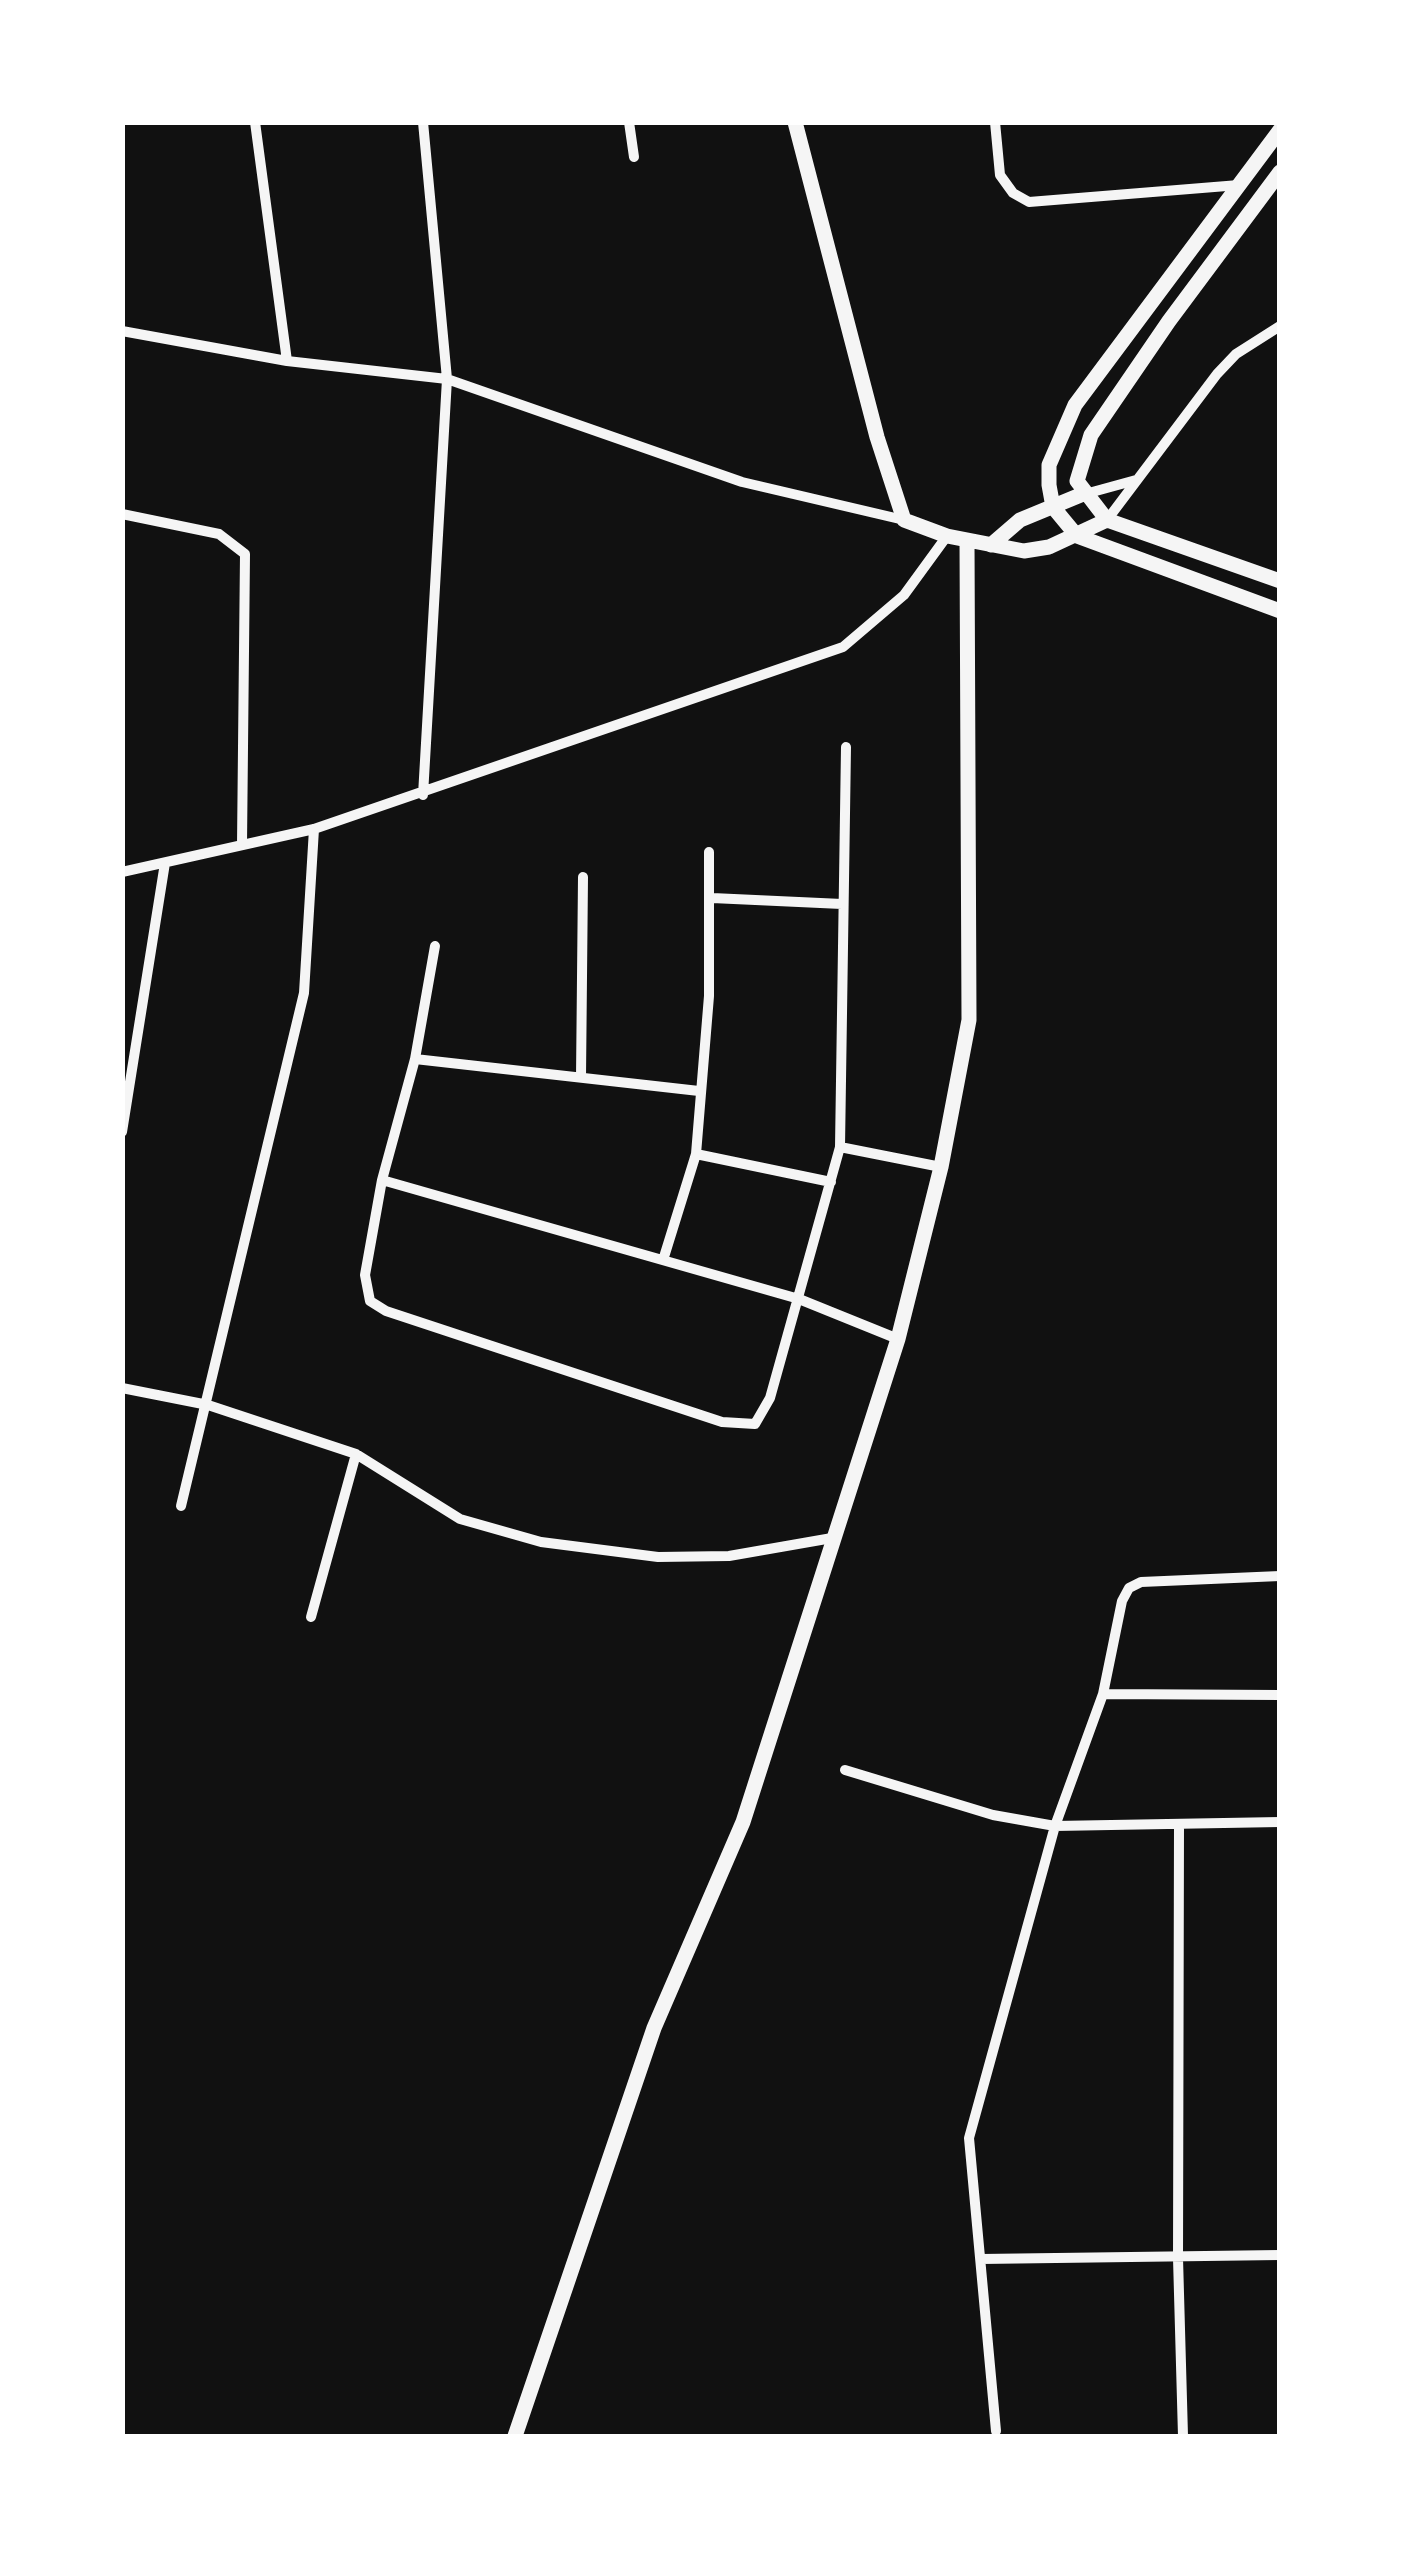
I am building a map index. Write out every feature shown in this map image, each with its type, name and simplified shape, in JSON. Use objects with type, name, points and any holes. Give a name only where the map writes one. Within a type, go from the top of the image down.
[{"type":"street","points":[[255,122],[287,361]]},
{"type":"street","points":[[423,795],[447,379],[424,122]]},
{"type":"street","points":[[629,122],[634,157]]},
{"type":"street","points":[[794,122],[877,437],[904,520]]},
{"type":"street","points":[[995,122],[1000,175],[1013,193],[1028,202],[1239,184]]},
{"type":"street","points":[[1280,130],[1066,422],[1049,465],[1054,507],[1077,536],[1280,611]]},
{"type":"street","points":[[1280,172],[1168,320],[1084,449],[1077,481],[1107,520],[1280,581]]},
{"type":"street","points":[[1150,304],[1168,320]]},
{"type":"street","points":[[122,331],[287,361],[447,379],[742,482],[904,520],[947,536],[1034,550],[1077,536],[1107,520],[1236,354],[1280,326]]},
{"type":"street","points":[[991,545],[1020,520],[1084,494],[1137,480]]},
{"type":"street","points":[[122,514],[218,534],[240,546],[247,563],[242,844]]},
{"type":"street","points":[[122,872],[314,830],[842,648],[904,595],[947,536]]},
{"type":"street","points":[[515,2436],[654,2028],[743,1822],[898,1339],[941,1167],[969,1020],[968,540]]},
{"type":"street","points":[[434,946],[415,1059],[382,1180],[365,1274],[370,1301],[386,1311],[722,1422],[746,1427],[755,1424],[770,1398],[840,1147],[846,747]]},
{"type":"street","points":[[181,1506],[304,992],[314,830]]},
{"type":"street","points":[[664,1257],[696,1154],[706,1046],[712,898],[709,852]]},
{"type":"street","points":[[122,1132],[165,863]]},
{"type":"street","points":[[581,1077],[583,877]]},
{"type":"street","points":[[712,898],[842,904]]},
{"type":"street","points":[[415,1059],[699,1091]]},
{"type":"street","points":[[840,1147],[941,1167]]},
{"type":"street","points":[[696,1154],[831,1182]]},
{"type":"street","points":[[382,1180],[664,1257],[799,1299],[898,1339]]},
{"type":"street","points":[[122,1388],[208,1406],[356,1454],[460,1519],[541,1542],[658,1556],[729,1556],[832,1538]]},
{"type":"street","points":[[311,1617],[356,1454]]},
{"type":"street","points":[[996,2431],[969,2167],[975,2107],[1055,1826],[1103,1694],[1122,1601],[1132,1585],[1280,1576]]},
{"type":"street","points":[[1103,1694],[1280,1695]]},
{"type":"street","points":[[845,1770],[992,1814],[1055,1826],[1280,1822]]},
{"type":"street","points":[[1179,1824],[1178,2258],[1184,2436]]},
{"type":"street","points":[[981,2259],[1280,2255]]}]
